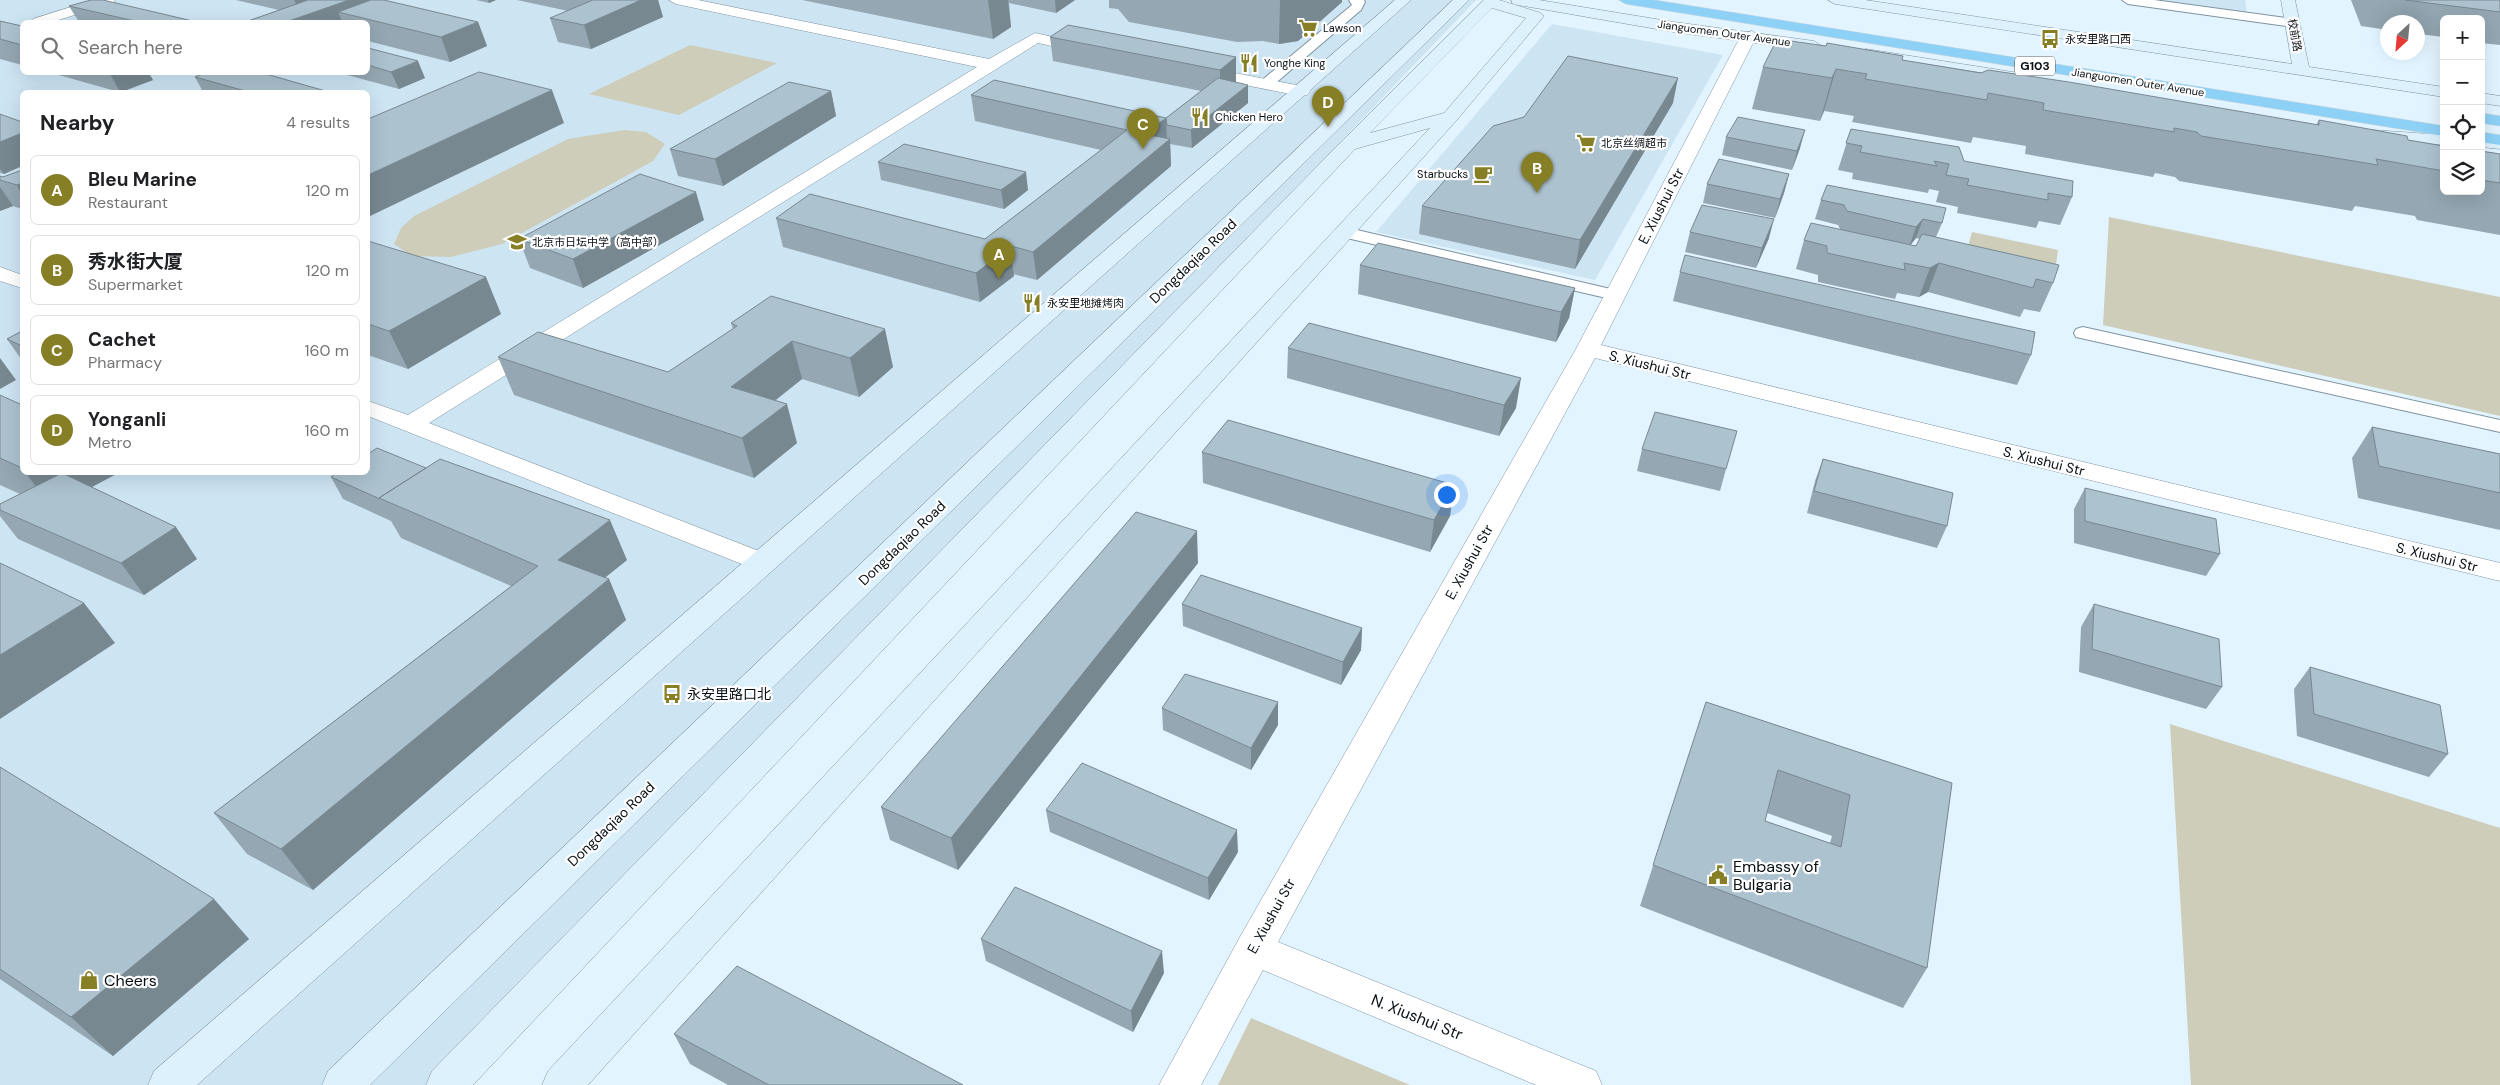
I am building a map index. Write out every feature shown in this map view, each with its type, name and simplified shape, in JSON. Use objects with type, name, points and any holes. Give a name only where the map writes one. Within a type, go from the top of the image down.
[{"type":"highway","name":"Jianguomen Outer Avenue","points":[[1626,0],[2440,130]]},
{"type":"highway","points":[[1725,0],[1774,8]]},
{"type":"highway","points":[[2485,119],[2500,121]]},
{"type":"highway","points":[[2485,138],[2500,142]]},
{"type":"street","points":[[44,20],[108,0]]},
{"type":"street","points":[[676,0],[992,64]]},
{"type":"street","points":[[168,1085],[1404,0]]},
{"type":"street","name":"Dongdaqiao Road","points":[[342,1085],[1462,0]]},
{"type":"street","points":[[1835,0],[2440,91]]},
{"type":"street","name":"校前路","points":[[2288,0],[2302,71]]},
{"type":"street","points":[[446,1085],[1349,144],[1497,1],[1536,16],[1450,117],[562,1085]]},
{"type":"street","name":"Jianguomen Outer Avenue","points":[[1497,1],[1674,27],[1752,36],[2440,145]]},
{"type":"street","name":"E. Xiushui Str","points":[[1179,1085],[1588,349],[1746,43],[1752,36]]},
{"type":"street","points":[[410,424],[1035,38],[1112,53]]},
{"type":"street","points":[[1179,67],[1301,91]]},
{"type":"street","points":[[2485,99],[2500,101]]},
{"type":"street","points":[[1349,144],[1450,117]]},
{"type":"street","points":[[2373,135],[2440,140]]},
{"type":"street","points":[[2485,142],[2500,142]]},
{"type":"street","points":[[2485,153],[2500,156]]},
{"type":"street","points":[[0,273],[20,281]]},
{"type":"street","name":"S. Xiushui Str","points":[[1588,349],[2500,572]]},
{"type":"street","points":[[370,409],[762,563]]},
{"type":"street","name":"N. Xiushui Str","points":[[1253,949],[1582,1085]]},
{"type":"lane","points":[[1266,84],[1357,7],[1359,2],[1355,0]]},
{"type":"lane","points":[[2128,0],[2293,23]]},
{"type":"lane","points":[[1344,232],[1615,295]]},
{"type":"lane","points":[[2083,333],[2500,426]]},
{"type":"shaded area","points":[[0,0],[1476,0],[440,1085],[0,1085]]},
{"type":"shaded area","points":[[2145,0],[2245,0],[2247,14]]},
{"type":"shaded area","points":[[1552,24],[1723,55],[1595,280],[1376,232]]},
{"type":"green space","points":[[690,45],[777,63],[679,115],[589,94]]},
{"type":"green space","points":[[624,130],[646,132],[665,144],[653,161],[502,244],[451,257],[412,256],[394,244],[401,228],[414,216],[568,139]]},
{"type":"green space","points":[[2109,217],[2500,297],[2500,416],[2103,325]]},
{"type":"green space","points":[[1972,232],[2058,250],[2055,272],[1966,253]]},
{"type":"green space","points":[[2170,724],[2500,828],[2500,1085],[2191,1085]]},
{"type":"green space","points":[[1251,1018],[1410,1085],[1218,1085]]},
{"type":"building","points":[[91,0],[103,0],[188,20],[130,20],[69,6]]},
{"type":"building","points":[[308,0],[349,0],[292,20],[251,20]]},
{"type":"building","points":[[371,0],[384,0],[478,22],[441,37],[338,12]]},
{"type":"building","points":[[593,0],[641,0],[584,25],[550,18]]},
{"type":"building","points":[[2405,0],[2500,0],[2500,12]]},
{"type":"building","points":[[0,21],[20,26],[20,44],[0,39]]},
{"type":"building","points":[[1068,25],[1236,57],[1220,70],[1050,37]]},
{"type":"building","points":[[1777,39],[1826,46],[1827,43],[1903,56],[1902,60],[1981,73],[1988,70],[2319,125],[2319,120],[2407,136],[2408,140],[2440,145],[2440,170],[2376,159],[2378,165],[2201,136],[2197,132],[2174,128],[2174,132],[2043,110],[2044,103],[1988,93],[1987,100],[1865,79],[1867,74],[1836,69],[1832,78],[1763,67]]},
{"type":"building","points":[[370,49],[418,61],[391,72],[370,66]]},
{"type":"building","points":[[1568,56],[1678,78],[1580,240],[1422,206],[1493,126],[1524,117]]},
{"type":"building","points":[[479,72],[552,90],[370,174],[370,118]]},
{"type":"building","points":[[200,75],[270,75],[322,90],[242,90],[195,77]]},
{"type":"building","points":[[1218,78],[1248,85],[1191,130],[1167,125],[1166,118]]},
{"type":"building","points":[[994,80],[1166,118],[1145,134],[1170,139],[1033,252],[1000,243],[1010,247],[976,273],[776,218],[810,194],[985,239],[1127,130],[971,95]]},
{"type":"building","points":[[789,82],[831,91],[715,159],[670,149]]},
{"type":"building","points":[[0,114],[20,121],[20,134],[0,142]]},
{"type":"building","points":[[1738,117],[1805,130],[1797,151],[1726,137]]},
{"type":"building","points":[[1851,129],[1959,147],[1964,161],[2073,181],[2072,197],[2048,193],[2048,200],[1967,185],[1969,179],[1946,175],[1949,164],[1934,161],[1937,166],[1860,152],[1862,146],[1846,143]]},
{"type":"building","points":[[904,144],[1026,172],[1001,190],[878,162]]},
{"type":"building","points":[[2485,152],[2500,154],[2500,183],[2485,181]]},
{"type":"building","points":[[1719,159],[1789,174],[1780,199],[1707,184]]},
{"type":"building","points":[[20,171],[20,184],[17,185],[0,180],[0,176],[3,177]]},
{"type":"building","points":[[640,174],[696,192],[573,259],[519,239]]},
{"type":"building","points":[[1827,185],[1946,208],[1942,223],[1923,219],[1916,227],[1847,211],[1844,205],[1821,200]]},
{"type":"building","points":[[1702,205],[1774,219],[1762,248],[1690,232]]},
{"type":"building","points":[[1811,223],[1916,246],[1922,234],[2059,265],[2053,283],[2036,279],[2033,288],[1939,263],[1930,268],[1904,263],[1905,270],[1827,253],[1827,246],[1804,240]]},
{"type":"building","points":[[370,242],[486,277],[389,331],[370,325]]},
{"type":"building","points":[[1378,243],[1575,288],[1561,312],[1360,265]]},
{"type":"building","points":[[1685,255],[2035,332],[2031,355],[1680,272]]},
{"type":"building","points":[[771,296],[885,329],[850,358],[792,341],[731,387],[787,404],[742,438],[498,357],[538,332],[668,372],[737,326],[731,323]]},
{"type":"building","points":[[1309,323],[1521,378],[1504,405],[1288,348]]},
{"type":"building","points":[[20,332],[20,345],[7,339]]},
{"type":"building","points":[[0,395],[20,404],[20,467],[0,458]]},
{"type":"building","points":[[1655,412],[1737,431],[1726,469],[1642,449]]},
{"type":"building","points":[[1228,420],[1454,485],[1434,520],[1202,452]]},
{"type":"building","points":[[2372,427],[2500,454],[2500,493],[2379,466]]},
{"type":"building","points":[[377,448],[426,468],[380,499],[331,477],[334,475],[370,475],[370,453]]},
{"type":"building","points":[[440,459],[610,520],[558,560],[609,579],[281,849],[214,813],[538,566],[379,498]]},
{"type":"building","points":[[1823,459],[1953,493],[1947,526],[1814,491]]},
{"type":"building","points":[[58,475],[66,475],[176,527],[121,563],[0,510],[0,504]]},
{"type":"building","points":[[2085,488],[2216,519],[2220,554],[2085,521]]},
{"type":"building","points":[[1136,512],[1197,531],[951,838],[881,807]]},
{"type":"building","points":[[0,563],[84,603],[0,655]]},
{"type":"building","points":[[1201,575],[1362,628],[1343,662],[1182,604]]},
{"type":"building","points":[[2094,604],[2219,639],[2222,687],[2092,649]]},
{"type":"building","points":[[2310,667],[2440,705],[2448,754],[2314,714]]},
{"type":"building","points":[[1185,674],[1278,702],[1251,748],[1162,708]]},
{"type":"building","name":"Embassy of Bulgaria","points":[[1706,702],[1952,783],[1927,968],[1653,865]],"holes":[[[1778,770],[1850,795],[1841,847],[1765,821]]]},
{"type":"building","points":[[1082,763],[1237,830],[1208,878],[1046,810]]},
{"type":"building","points":[[0,767],[214,899],[71,1017],[0,969]]},
{"type":"building","points":[[1015,887],[1162,951],[1131,1011],[981,939]]},
{"type":"building","points":[[737,966],[963,1085],[769,1085],[674,1034]]},
{"type":"place","name":"Lawson","points":[[1308,28]]},
{"type":"place","name":"永安里路口西","points":[[2050,39]]},
{"type":"place","name":"Yonghe King","points":[[1249,63]]},
{"type":"place","name":"Chicken Hero","points":[[1200,117]]},
{"type":"place","name":"Yonganli","points":[[1328,127]]},
{"type":"place","name":"北京丝绸超市","points":[[1586,143]]},
{"type":"place","name":"Cachet","points":[[1143,149]]},
{"type":"place","name":"Starbucks","points":[[1483,174]]},
{"type":"place","name":"秀水街大厦","points":[[1537,193]]},
{"type":"place","name":"北京市日坛中学（高中部）","points":[[517,242]]},
{"type":"place","name":"Bleu Marine","points":[[999,279]]},
{"type":"place","name":"永安里地摊烤肉","points":[[1032,303]]},
{"type":"place","name":"永安里路口北","points":[[672,694]]},
{"type":"place","name":"Embassy of Bulgaria","points":[[1718,875]]},
{"type":"place","name":"Cheers","points":[[89,980]]}]
